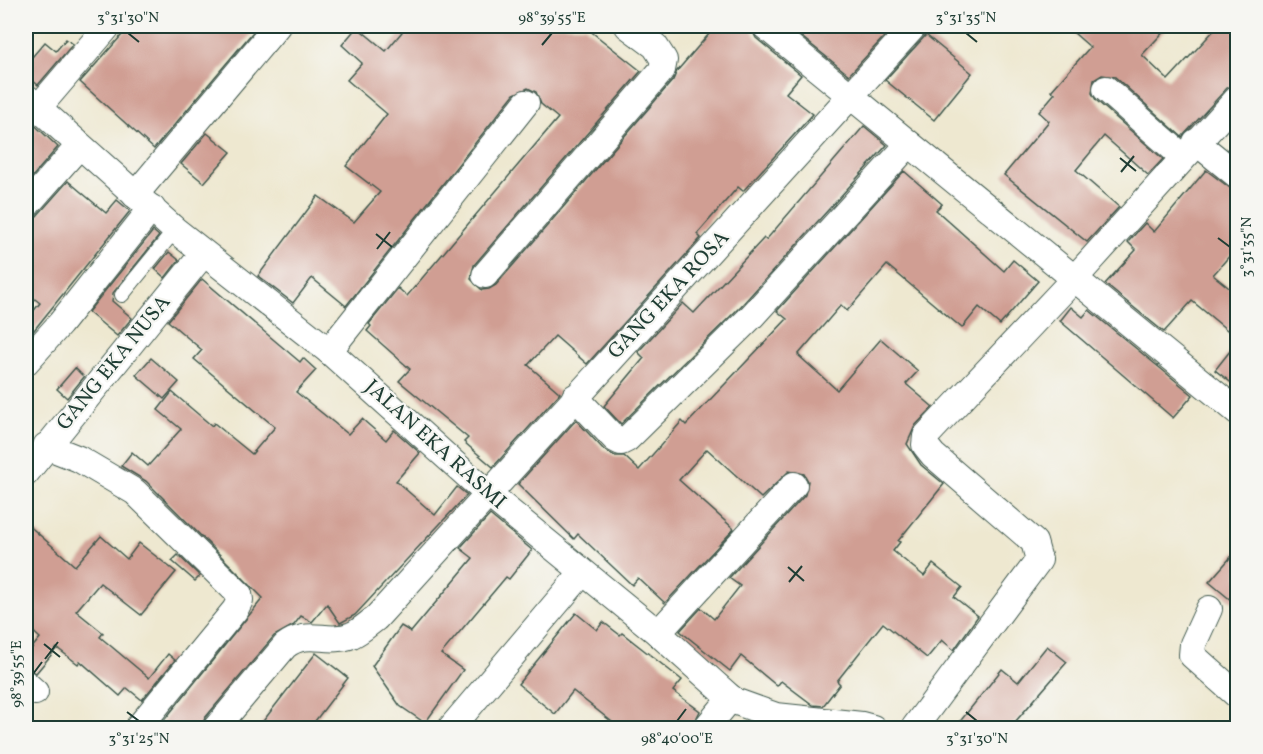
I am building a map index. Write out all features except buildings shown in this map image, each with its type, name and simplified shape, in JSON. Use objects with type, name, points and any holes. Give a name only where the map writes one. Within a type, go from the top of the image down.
[{"type":"street","points":[[32,103],[108,26]]},
{"type":"street","points":[[26,362],[60,324],[144,202],[277,26]]},
{"type":"street","points":[[485,275],[662,70],[664,60],[655,46],[628,26]]},
{"type":"street","points":[[765,26],[1238,412]]},
{"type":"street","name":"GANG EKA ROSA","points":[[216,729],[285,646],[297,637],[350,636],[375,618],[852,97],[914,26]]},
{"type":"street","points":[[1106,89],[1190,149],[1238,176]]},
{"type":"street","points":[[914,729],[1039,560],[1034,542],[933,455],[925,445],[926,436],[1074,279],[1238,98]]},
{"type":"street","name":"JALAN EKA RASMI","points":[[32,103],[203,254],[329,351],[488,494],[658,633],[731,698],[751,710],[776,716],[862,725],[873,729]]},
{"type":"street","points":[[329,351],[526,103]]},
{"type":"street","points":[[575,397],[615,439],[621,442],[627,439],[752,316],[909,144]]},
{"type":"street","points":[[26,206],[79,146]]},
{"type":"street","name":"GANG EKA NUSA","points":[[26,473],[203,254]]},
{"type":"street","points":[[46,446],[87,463],[135,492],[238,594],[240,600],[235,610],[138,729]]},
{"type":"street","points":[[658,633],[794,485]]},
{"type":"street","points":[[451,729],[582,573]]},
{"type":"street","points":[[1209,609],[1193,644],[1192,655],[1238,696]]},
{"type":"street","points":[[706,729],[731,698]]},
{"type":"lane","points":[[123,295],[175,230]]}]
